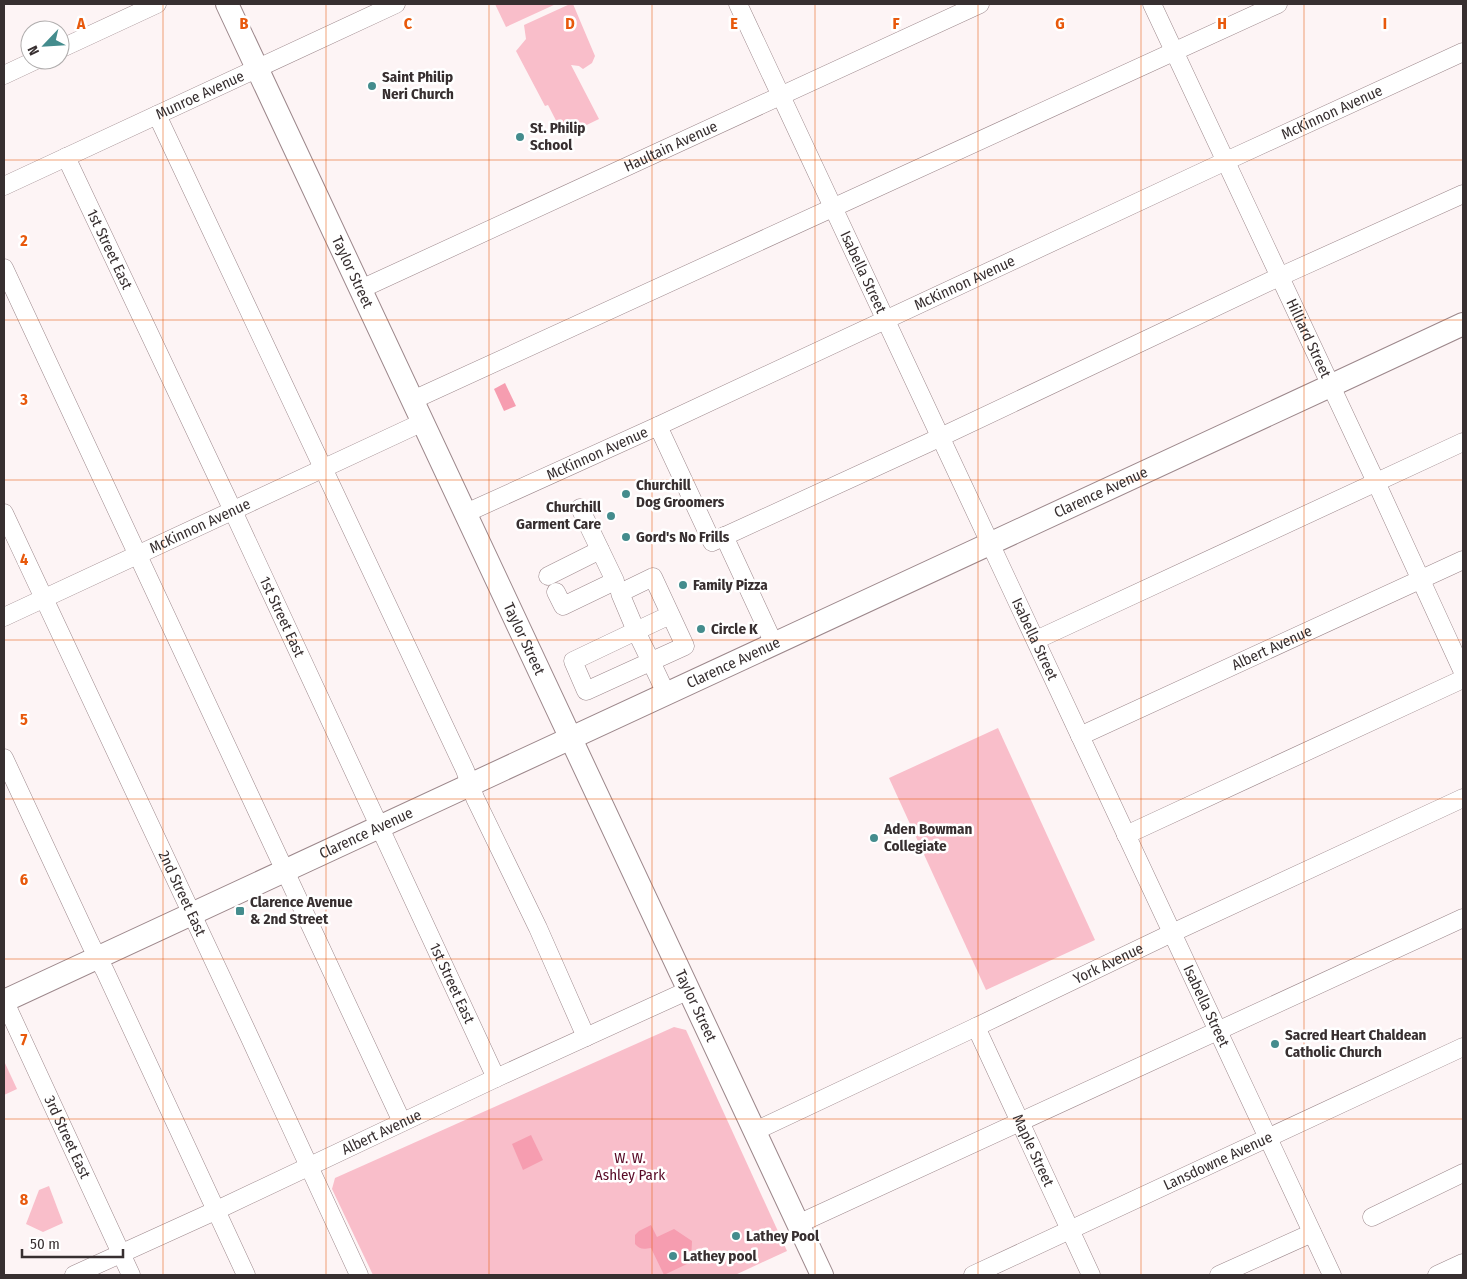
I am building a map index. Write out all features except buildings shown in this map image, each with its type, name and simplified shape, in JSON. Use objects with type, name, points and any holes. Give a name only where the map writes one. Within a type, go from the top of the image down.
[{"type":"main road","name":"Taylor Street","points":[[227,4],[822,1275]]},
{"type":"main road","name":"Clarence Avenue","points":[[4,1001],[1463,324]]},
{"type":"street","points":[[70,44],[157,4]]},
{"type":"street","name":"Munroe Avenue","points":[[4,186],[396,4]]},
{"type":"street","name":"Isabella Street","points":[[738,4],[1332,1275]]},
{"type":"street","name":"Haultain Avenue","points":[[361,289],[980,4]]},
{"type":"street","name":"Hilliard Street","points":[[1152,4],[1463,672]]},
{"type":"street","points":[[413,400],[1278,4]]},
{"type":"street","name":"McKinnon Avenue","points":[[466,513],[658,426],[1463,52]]},
{"type":"street","points":[[4,75],[20,68]]},
{"type":"street","points":[[157,115],[465,770],[475,798],[538,928],[586,1037]]},
{"type":"street","name":"1st Street East","points":[[66,157],[496,1078]]},
{"type":"street","points":[[658,426],[712,542],[941,437],[1279,277],[1463,194]]},
{"type":"street","points":[[4,268],[402,1122]]},
{"type":"street","name":"McKinnon Avenue","points":[[4,617],[423,422]]},
{"type":"street","points":[[1036,640],[1463,442]]},
{"type":"street","points":[[580,508],[666,694]]},
{"type":"street","name":"2nd Street East","points":[[4,512],[359,1275]]},
{"type":"street","points":[[724,536],[774,644]]},
{"type":"street","points":[[548,576],[600,550]]},
{"type":"street","name":"Albert Avenue","points":[[1080,736],[1463,560]]},
{"type":"street","points":[[556,592],[563,606],[617,587],[653,577],[685,646],[586,691],[573,662],[670,615]]},
{"type":"street","points":[[1126,835],[1463,679]]},
{"type":"street","points":[[4,758],[246,1275]]},
{"type":"street","name":"York Avenue","points":[[755,1131],[1172,933],[1463,798]]},
{"type":"street","points":[[798,1224],[1463,918]]},
{"type":"street","name":"Albert Avenue","points":[[74,1275],[689,990]]},
{"type":"street","name":"3rd Street East","points":[[4,1001],[131,1275]]},
{"type":"street","name":"Maple Street","points":[[976,1027],[1090,1275]]},
{"type":"street","name":"Lansdowne Avenue","points":[[973,1275],[1463,1047]]},
{"type":"street","points":[[1372,1217],[1463,1173]]},
{"type":"street","points":[[1219,1275],[1312,1233]]},
{"type":"street","points":[[1437,1275],[1463,1263]]},
{"type":"green space","points":[[495,4],[556,4],[506,27]]},
{"type":"green space","points":[[573,4],[595,56],[592,63],[583,69],[579,66],[571,65],[599,119],[564,136],[548,105],[545,106],[516,51],[526,39],[524,25]]},
{"type":"green space","points":[[998,728],[1095,940],[986,990],[889,778]]},
{"type":"green space","name":"W. W. Ashley Park","points":[[674,1027],[686,1030],[787,1251],[735,1275],[373,1275],[332,1189],[335,1178]]},
{"type":"green space","points":[[4,1061],[17,1089],[4,1095]]},
{"type":"green space","points":[[49,1186],[63,1223],[43,1232],[26,1224],[39,1190]]},
{"type":"shaded area","points":[[505,383],[516,406],[504,411],[494,389]]},
{"type":"shaded area","points":[[531,1135],[543,1160],[523,1170],[512,1144]]},
{"type":"shaded area","name":"Lathey pool","points":[[651,1225],[657,1237],[674,1229],[692,1241],[691,1262],[664,1275],[651,1248],[642,1249],[635,1244],[635,1235]]},
{"type":"place","name":"Saint Philip Neri Church","points":[[372,86]]},
{"type":"place","name":"St. Philip School","points":[[520,137]]},
{"type":"place","name":"Churchill Dog Groomers","points":[[626,494]]},
{"type":"place","name":"Churchill Garment Care","points":[[611,516]]},
{"type":"place","name":"Gord's No Frills","points":[[626,537]]},
{"type":"place","name":"Family Pizza","points":[[683,585]]},
{"type":"place","name":"Circle K","points":[[701,629]]},
{"type":"place","name":"Aden Bowman Collegiate","points":[[874,838]]},
{"type":"place","name":"Clarence Avenue & 2nd Street","points":[[240,911]]},
{"type":"place","name":"Sacred Heart Chaldean Catholic Church","points":[[1275,1044]]},
{"type":"place","name":"Lathey Pool","points":[[736,1236]]},
{"type":"place","name":"Lathey pool","points":[[673,1256]]}]
